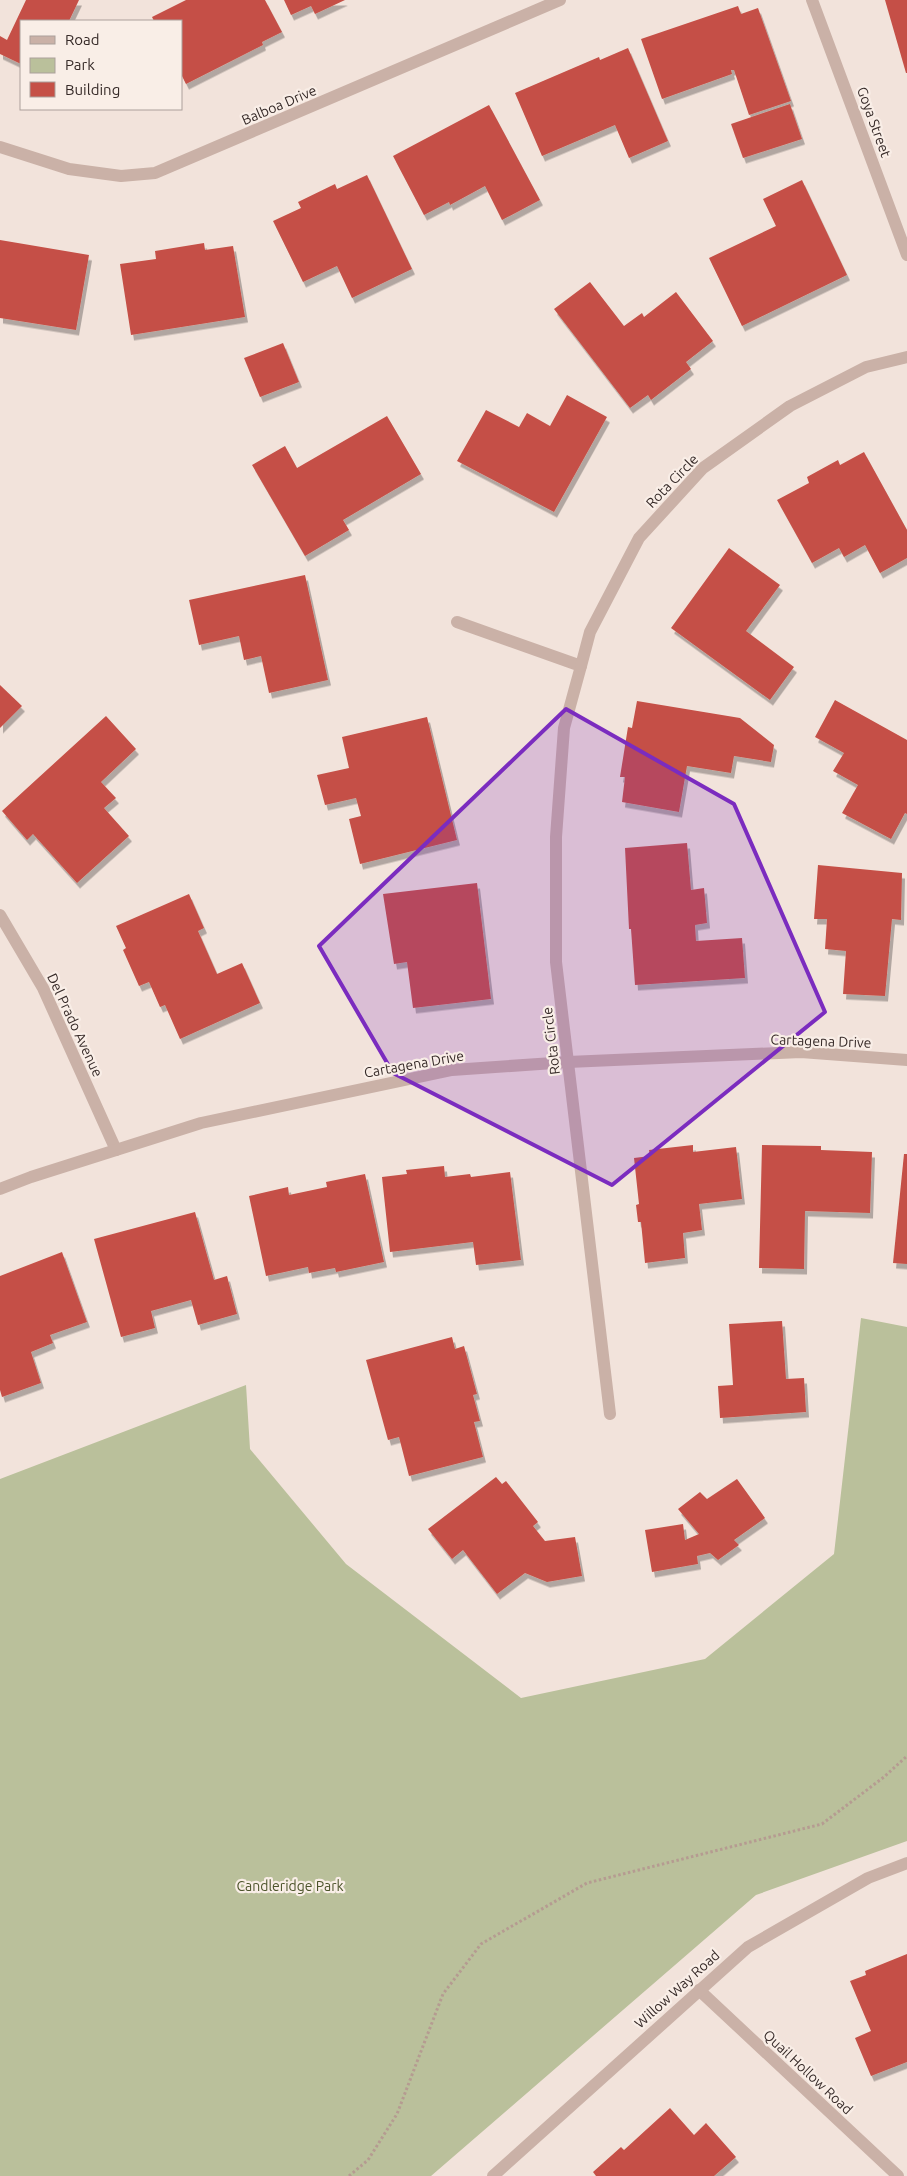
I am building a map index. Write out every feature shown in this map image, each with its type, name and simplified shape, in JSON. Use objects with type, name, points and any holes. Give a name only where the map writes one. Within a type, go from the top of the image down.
[{"type":"street","name":"Balboa Drive","points":[[0,147],[69,169],[121,176],[156,173],[560,0]]},
{"type":"street","name":"Goya Street","points":[[812,0],[907,254]]},
{"type":"street","name":"Rota Circle","points":[[610,1414],[556,962],[556,837],[564,728],[590,632],[639,538],[702,468],[790,406],[866,367],[907,357]]},
{"type":"street","points":[[457,622],[581,666]]},
{"type":"street","name":"Del Prado Avenue","points":[[0,915],[42,988],[116,1150]]},
{"type":"street","name":"Cartagena Drive","points":[[0,1189],[31,1177],[201,1123],[452,1070],[568,1062],[801,1052],[907,1060]]},
{"type":"street","name":"Willow Way Road","points":[[493,2176],[748,1947],[868,1878],[907,1863]]},
{"type":"street","name":"Quail Hollow Road","points":[[698,1990],[898,2176]]},
{"type":"path","points":[[349,2176],[368,2160],[397,2114],[443,1994],[481,1944],[587,1884],[822,1824],[884,1777],[907,1756]]},
{"type":"highlighted area","points":[[566,709],[734,804],[825,1012],[612,1185],[393,1073],[319,946]]},
{"type":"green space","name":"Candleridge Park","points":[[861,1318],[907,1327],[907,1841],[756,1895],[431,2176],[0,2176],[0,1479],[246,1385],[250,1449],[346,1564],[521,1698],[705,1659],[834,1554]]},
{"type":"building","points":[[26,0],[79,0],[69,20],[20,20],[20,64],[0,54],[0,36],[7,40]]},
{"type":"building","points":[[186,0],[265,0],[282,32],[262,42],[263,45],[186,84],[182,76],[182,20],[154,20],[152,17]]},
{"type":"building","points":[[284,0],[345,0],[315,14],[311,6],[291,15]]},
{"type":"building","points":[[885,0],[907,0],[907,73],[906,73]]},
{"type":"building","points":[[738,6],[741,14],[758,8],[791,101],[749,115],[734,70],[731,70],[732,74],[662,99],[641,39]]},
{"type":"building","points":[[628,48],[668,141],[629,158],[615,125],[542,156],[515,93],[599,57],[600,60]]},
{"type":"building","points":[[790,104],[802,139],[743,158],[731,124]]},
{"type":"building","points":[[489,105],[540,200],[502,220],[485,186],[450,205],[449,202],[424,215],[393,156]]},
{"type":"building","points":[[367,175],[412,269],[352,298],[337,266],[303,282],[273,221],[301,208],[298,202],[335,184],[337,189]]},
{"type":"building","points":[[802,180],[847,275],[742,326],[709,258],[776,226],[763,199]]},
{"type":"building","points":[[0,240],[89,255],[76,330],[0,318]]},
{"type":"building","points":[[204,243],[205,250],[233,246],[245,317],[131,335],[120,264],[156,259],[155,251]]},
{"type":"building","points":[[590,282],[624,326],[642,313],[644,317],[676,292],[713,341],[686,362],[691,369],[651,400],[648,395],[630,408],[554,309]]},
{"type":"building","points":[[283,343],[299,382],[260,397],[244,358]]},
{"type":"building","points":[[567,395],[607,417],[554,512],[457,461],[486,410],[519,427],[527,413],[550,426]]},
{"type":"building","points":[[387,416],[421,474],[343,520],[349,530],[305,556],[252,465],[285,446],[297,468]]},
{"type":"building","points":[[864,452],[907,530],[907,558],[880,573],[865,545],[844,557],[839,548],[812,563],[777,500],[809,483],[807,477],[838,460],[840,465]]},
{"type":"building","points":[[729,548],[780,585],[746,631],[794,667],[770,700],[671,628]]},
{"type":"building","points":[[305,575],[328,680],[269,693],[261,656],[244,660],[239,636],[199,645],[189,600]]},
{"type":"building","points":[[0,685],[22,706],[0,728]]},
{"type":"building","points":[[835,700],[907,740],[907,814],[905,813],[891,839],[842,813],[858,785],[833,771],[844,753],[815,737]]},
{"type":"building","points":[[637,701],[740,718],[774,745],[771,762],[734,756],[731,773],[687,766],[679,812],[622,802],[625,777],[620,777],[628,727],[632,728]]},
{"type":"building","points":[[106,716],[136,749],[101,782],[116,798],[104,808],[129,836],[77,883],[33,834],[27,840],[2,811]]},
{"type":"building","points":[[427,717],[457,840],[360,864],[349,819],[361,816],[356,798],[325,805],[317,775],[349,768],[342,737]]},
{"type":"building","points":[[687,843],[691,890],[704,888],[707,923],[695,925],[696,941],[742,938],[745,978],[635,985],[631,929],[629,929],[625,848]]},
{"type":"building","points":[[818,865],[902,873],[901,920],[892,919],[885,996],[843,994],[846,951],[825,949],[827,919],[814,919]]},
{"type":"building","points":[[477,883],[491,999],[413,1008],[407,962],[394,964],[383,894]]},
{"type":"building","points":[[189,894],[204,928],[198,931],[217,974],[242,963],[260,1003],[180,1039],[165,1005],[160,1007],[149,982],[139,986],[123,950],[126,948],[116,926]]},
{"type":"building","points":[[693,1145],[693,1152],[736,1147],[742,1199],[699,1204],[702,1230],[683,1233],[685,1258],[645,1263],[641,1222],[638,1222],[636,1205],[639,1204],[634,1158],[650,1156],[649,1150]]},
{"type":"building","points":[[762,1145],[821,1146],[821,1150],[872,1152],[870,1213],[805,1211],[804,1269],[759,1268]]},
{"type":"building","points":[[904,1154],[907,1154],[907,1264],[893,1263]]},
{"type":"building","points":[[444,1166],[445,1177],[470,1174],[471,1177],[510,1172],[521,1260],[476,1265],[473,1242],[390,1252],[382,1177],[407,1174],[406,1170]]},
{"type":"building","points":[[365,1174],[384,1262],[336,1272],[335,1268],[309,1273],[308,1267],[266,1276],[249,1196],[288,1187],[289,1195],[327,1187],[326,1182]]},
{"type":"building","points":[[195,1212],[214,1280],[227,1276],[237,1314],[198,1325],[191,1300],[151,1311],[155,1328],[121,1337],[94,1239]]},
{"type":"building","points":[[62,1252],[87,1322],[50,1335],[53,1343],[31,1352],[41,1383],[2,1397],[0,1390],[0,1276]]},
{"type":"building","points":[[782,1321],[786,1379],[804,1378],[806,1412],[720,1418],[718,1386],[733,1385],[729,1324]]},
{"type":"building","points":[[452,1337],[455,1349],[464,1346],[477,1394],[473,1395],[480,1421],[474,1422],[483,1457],[409,1476],[399,1437],[388,1440],[366,1360]]},
{"type":"building","points":[[496,1477],[502,1484],[506,1481],[538,1522],[533,1526],[545,1541],[575,1537],[582,1576],[547,1582],[525,1573],[497,1594],[463,1550],[452,1559],[428,1529]]},
{"type":"building","points":[[737,1479],[765,1518],[734,1540],[739,1545],[718,1560],[710,1553],[697,1556],[698,1564],[652,1572],[645,1530],[683,1524],[685,1540],[699,1534],[678,1509],[700,1492],[707,1499]]},
{"type":"building","points":[[907,1954],[907,2062],[871,2076],[855,2038],[871,2031],[850,1981],[866,1975],[865,1971]]},
{"type":"building","points":[[670,2108],[694,2135],[706,2123],[736,2157],[714,2176],[596,2176],[593,2172],[621,2147],[624,2150]]}]
